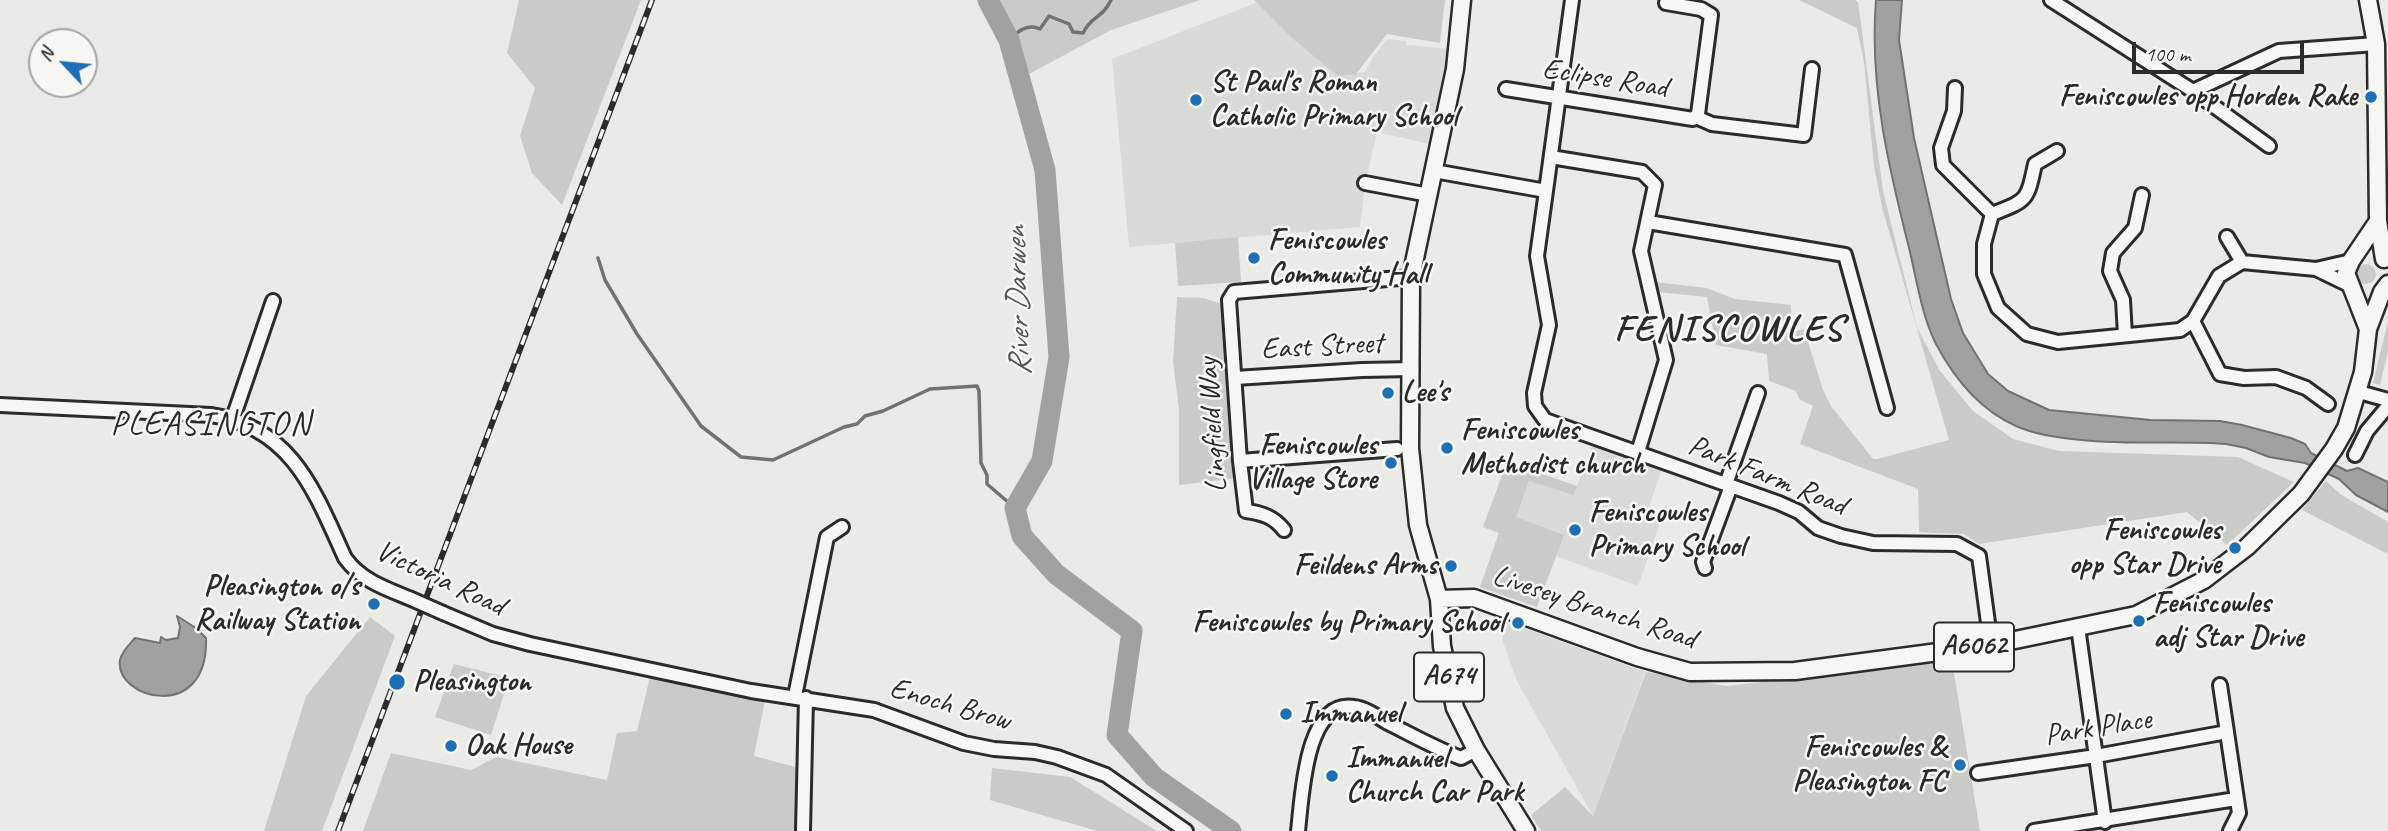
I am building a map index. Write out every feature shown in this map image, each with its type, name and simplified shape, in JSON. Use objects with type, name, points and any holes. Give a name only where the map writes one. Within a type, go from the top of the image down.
[{"type":"main road","name":"A674","points":[[1462,0],[1455,69],[1411,277],[1410,448],[1418,525],[1439,598],[1442,646],[1455,708],[1476,750],[1526,831]]},
{"type":"main road","name":"Livesey Branch Road","points":[[2368,0],[2376,44],[2383,203],[2378,221],[2353,258],[2347,273],[2368,329]]},
{"type":"main road","name":"Livesey Branch Road","points":[[2378,221],[2386,261]]},
{"type":"main road","name":"Livesey Branch Road","points":[[2353,258],[2371,252],[2386,261]]},
{"type":"main road","name":"Livesey Branch Road","points":[[2352,288],[2365,296],[2386,288]]},
{"type":"main road","name":"Livesey Branch Road","points":[[1439,598],[1474,598],[1637,657],[1690,671],[1795,671],[1991,645],[2136,615],[2204,580],[2247,547],[2280,517],[2311,480],[2346,428],[2359,392],[2368,329],[2386,288]]},
{"type":"street","name":"Park Farm Road","points":[[1572,0],[1537,256],[1549,325],[1534,393],[1535,406],[1545,420],[1779,503],[1799,512],[1818,528],[1841,536],[1873,543],[1957,544],[1979,556],[1991,645]]},
{"type":"street","points":[[2052,0],[2193,91],[2269,146]]},
{"type":"street","name":"Eclipse Road","points":[[1666,3],[1701,9],[1711,15],[1696,117]]},
{"type":"street","points":[[2193,91],[2279,51],[2376,44]]},
{"type":"street","name":"Eclipse Road","points":[[1506,89],[1688,119],[1696,117],[1712,124],[1804,135],[1812,69]]},
{"type":"street","points":[[1955,88],[1954,111],[1941,148],[1943,165],[1992,214]]},
{"type":"street","points":[[1992,214],[2020,203],[2029,189],[2035,164],[2057,151]]},
{"type":"street","points":[[1551,157],[1642,172],[1655,185],[1641,251],[1666,360],[1638,452]]},
{"type":"street","points":[[1434,171],[1546,191]]},
{"type":"street","points":[[1365,183],[1429,195]]},
{"type":"street","points":[[2125,335],[2123,300],[2110,271],[2113,253],[2135,228],[2142,195]]},
{"type":"street","points":[[1992,214],[1984,244],[1984,274],[1998,308],[2027,334],[2058,342],[2180,330],[2193,321],[2219,276],[2242,262],[2316,269],[2353,258]]},
{"type":"street","points":[[1648,222],[1845,255],[1887,408]]},
{"type":"street","points":[[2227,237],[2242,262]]},
{"type":"street","points":[[2316,269],[2352,288]]},
{"type":"street","name":"Lingfield Way","points":[[1284,530],[1277,521],[1260,513],[1246,511],[1229,300],[1234,292],[1411,277]]},
{"type":"street","points":[[233,418],[273,301]]},
{"type":"street","points":[[2193,321],[2220,373],[2244,378],[2276,377],[2306,388],[2328,404]]},
{"type":"street","name":"East Street","points":[[1236,378],[1412,369]]},
{"type":"street","points":[[2359,392],[2388,400]]},
{"type":"street","points":[[1705,568],[1703,562],[1758,393]]},
{"type":"street","name":"Victoria Road","points":[[0,405],[233,418],[258,431],[296,462],[345,558],[363,577],[510,639],[722,684]]},
{"type":"street","points":[[2354,455],[2367,431],[2388,406]]},
{"type":"street","points":[[1240,461],[1397,449]]},
{"type":"street","points":[[803,831],[800,697],[827,537],[842,527]]},
{"type":"street","points":[[2078,627],[2105,822]]},
{"type":"street","name":"Enoch Brow","points":[[722,684],[874,710],[964,743],[994,749],[1035,752],[1080,764],[1105,775],[1186,831]]},
{"type":"street","points":[[2220,685],[2239,813],[2230,831]]},
{"type":"street","points":[[1297,831],[1312,740],[1322,720],[1335,709],[1355,707],[1441,751],[1461,758],[1476,750]]},
{"type":"street","name":"Park Place","points":[[1978,773],[2096,756],[2227,732]]},
{"type":"street","points":[[2034,831],[2105,822],[2236,799]]},
{"type":"shaded area","points":[[519,0],[641,0],[562,205],[532,173],[520,136],[535,88],[507,53]]},
{"type":"shaded area","points":[[998,0],[1200,0],[1111,30],[1029,74],[1021,49]]},
{"type":"shaded area","points":[[1254,0],[1445,0],[1440,43],[1387,34],[1356,74],[1338,76],[1292,38]]},
{"type":"shaded area","points":[[1799,0],[1858,2],[1883,191],[1917,328],[1940,371],[1973,411],[2013,439],[2059,451],[2238,457],[2294,482],[2227,545],[2187,512],[1979,544],[1964,534],[1919,532],[1918,489],[1800,444],[1813,406],[1799,399],[1796,391],[1769,381],[1767,354],[1716,345],[1707,297],[1657,292],[1655,282],[1706,288],[1735,299],[1791,305],[1792,332],[1804,329],[1823,390],[1831,406],[1873,459],[1949,440],[1882,207],[1874,166],[1864,62],[1857,28]]},
{"type":"shaded area","points":[[1876,0],[1902,0],[1899,40],[1914,138],[1951,299],[1963,333],[1988,374],[2008,391],[2049,410],[2151,420],[2220,421],[2291,438],[2305,444],[2311,453],[2347,471],[2358,468],[2388,482],[2388,512],[2356,495],[2339,479],[2305,463],[2269,457],[2226,444],[2111,442],[2044,435],[2003,419],[1969,392],[1936,344],[1920,299],[1882,127],[1875,64]]},
{"type":"shaded area","name":"St Paul's Roman Catholic Primary School","points":[[1258,2],[1338,76],[1365,72],[1388,39],[1406,41],[1406,45],[1451,49],[1447,88],[1441,88],[1430,144],[1377,132],[1365,184],[1360,227],[1129,247],[1112,59]]},
{"type":"shaded area","points":[[1238,237],[1241,282],[1178,286],[1175,243]]},
{"type":"shaded area","points":[[2366,264],[2373,267],[2376,274],[2373,281],[2366,284],[2359,281],[2356,274],[2359,267]]},
{"type":"shaded area","points":[[1177,297],[1203,298],[1222,304],[1238,478],[1179,485],[1179,410],[1173,361]]},
{"type":"shaded area","points":[[2388,321],[2388,351],[2380,385],[2373,383]]},
{"type":"shaded area","name":"Feniscowles Primary School","points":[[1592,446],[1662,469],[1648,510],[1663,515],[1638,586],[1556,556],[1537,607],[1480,587],[1499,533],[1483,527],[1507,462],[1577,486]]},
{"type":"shaded area","points":[[1507,462],[1577,486],[1574,495],[1529,481],[1516,517],[1564,535],[1537,607],[1480,587],[1499,533],[1483,527]]},
{"type":"shaded area","points":[[2326,481],[2340,494],[2388,522],[2388,554],[2302,510]]},
{"type":"shaded area","points":[[177,616],[206,638],[203,665],[193,683],[179,693],[162,696],[145,693],[131,685],[122,674],[121,657],[135,638],[160,643],[161,637],[166,640],[178,638],[180,627]]},
{"type":"shaded area","points":[[370,617],[395,636],[322,831],[264,831],[306,696]]},
{"type":"shaded area","name":"Feniscowles Primary School","points":[[1508,622],[1645,672],[1593,816],[1517,681],[1502,639]]},
{"type":"shaded area","points":[[1952,661],[1980,831],[1541,831],[1531,815],[1565,787],[1593,816],[1646,672],[1726,686]]},
{"type":"shaded area","points":[[454,664],[509,678],[491,735],[435,717]]},
{"type":"shaded area","points":[[650,677],[765,700],[754,756],[799,768],[797,831],[363,831],[391,753],[471,770],[496,757],[607,780],[617,733],[637,731]]},
{"type":"shaded area","points":[[992,768],[1070,777],[1157,831],[1097,831],[990,800]]},
{"type":"waterway","name":"River Darwen","points":[[988,0],[1009,40],[1045,170],[1059,357],[1042,461],[1015,508],[1022,536],[1056,574],[1132,631],[1117,735],[1154,777],[1231,831]]},
{"type":"waterway","points":[[1009,40],[1027,27],[1040,29],[1049,16],[1069,24],[1073,32],[1083,33],[1111,0]]},
{"type":"waterway","points":[[598,258],[605,280],[637,334],[701,426],[741,457],[773,460],[844,427],[857,424],[865,416],[883,411],[930,389],[977,386],[981,463],[987,475],[987,484],[1015,508]]},
{"type":"railway","points":[[338,831],[652,0]]},
{"type":"place","name":"Feniscowles opp Horden Rake","points":[[2371,97]]},
{"type":"place","name":"St Paul's Roman Catholic Primary School","points":[[1196,100]]},
{"type":"place","name":"Feniscowles Community Hall","points":[[1254,258]]},
{"type":"place","name":"Lee's","points":[[1388,393]]},
{"type":"place","name":"Feniscowles Methodist church","points":[[1447,448]]},
{"type":"place","name":"Feniscowles Village Store","points":[[1391,463]]},
{"type":"place","name":"Feniscowles Primary School","points":[[1575,530]]},
{"type":"place","name":"Feniscowles opp Star Drive","points":[[2235,548]]},
{"type":"place","name":"Feildens Arms","points":[[1451,566]]},
{"type":"place","name":"Pleasington o/s Railway Station","points":[[374,604]]},
{"type":"place","name":"Feniscowles adj Star Drive","points":[[2139,621]]},
{"type":"place","name":"Feniscowles by Primary School","points":[[1518,623]]},
{"type":"place","name":"Pleasington","points":[[397,682]]},
{"type":"place","name":"Immanuel","points":[[1286,714]]},
{"type":"place","name":"Oak House","points":[[451,746]]},
{"type":"place","name":"Feniscowles & Pleasington FC","points":[[1960,765]]},
{"type":"place","name":"Immanuel Church Car Park","points":[[1332,776]]},
{"type":"district","name":"FENISCOWLES","points":[[1729,330]]},
{"type":"district","name":"PLEASINGTON","points":[[211,425]]}]
